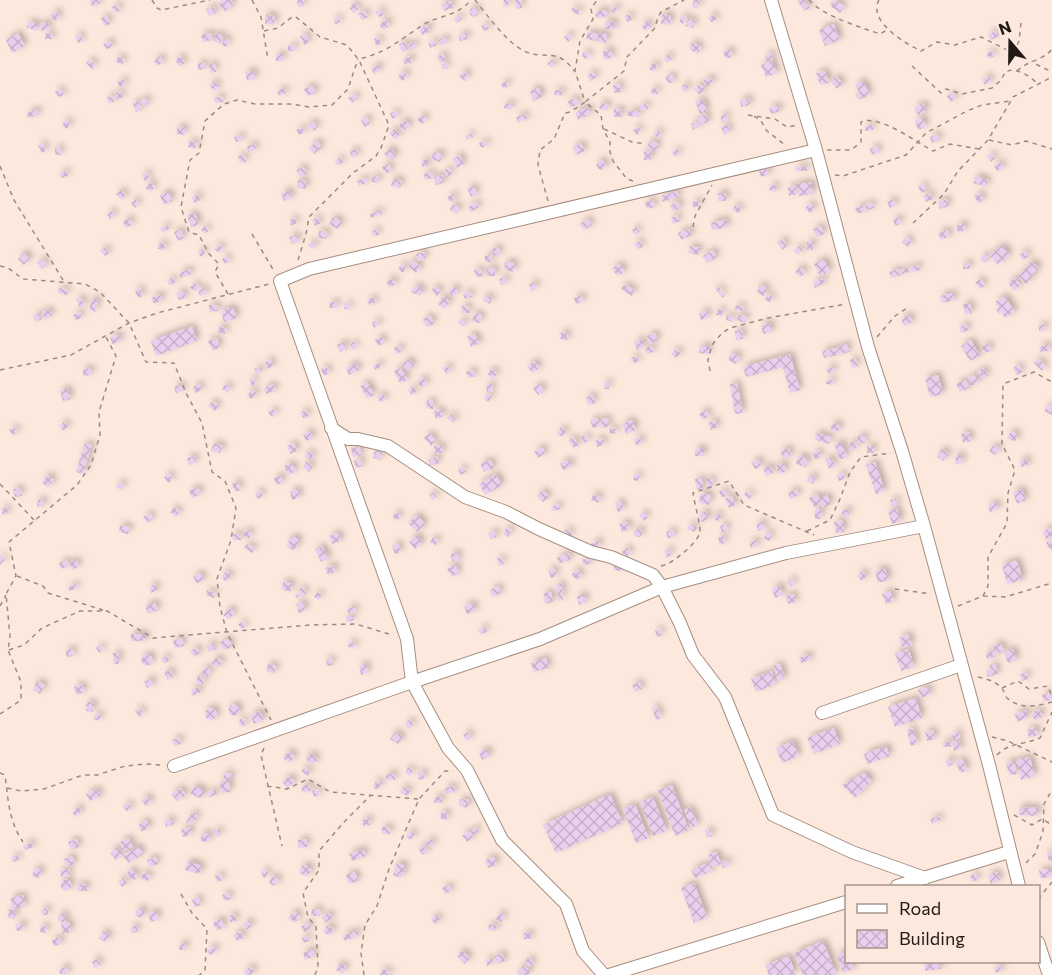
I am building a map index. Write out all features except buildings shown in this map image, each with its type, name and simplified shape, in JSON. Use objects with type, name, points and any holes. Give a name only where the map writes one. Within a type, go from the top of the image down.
[{"type":"street","points":[[771,0],[816,150],[868,347],[924,526],[989,765],[1014,874],[1019,885]]},
{"type":"street","points":[[604,975],[583,951],[566,904],[502,840],[466,771],[448,748],[412,682],[407,639],[280,281],[309,269],[816,150]]},
{"type":"street","points":[[331,428],[348,439],[388,446],[465,498],[506,513],[591,552],[611,557],[653,575],[662,587],[693,655],[725,697],[773,815],[852,852],[925,878]]},
{"type":"street","points":[[174,766],[275,729],[540,639],[662,587],[786,553],[924,526]]},
{"type":"street","points":[[822,713],[962,669]]},
{"type":"street","points":[[900,885],[1009,852]]},
{"type":"street","points":[[609,975],[845,902]]},
{"type":"street","points":[[1040,948],[1049,975]]},
{"type":"path","points":[[152,0],[161,10],[210,0]]},
{"type":"path","points":[[252,0],[261,17],[268,60]]},
{"type":"path","points":[[358,59],[378,54],[433,20],[460,12],[473,0],[516,46],[527,52],[558,56],[575,71],[585,102],[601,115],[603,129],[610,142],[613,161],[627,179],[634,182],[627,194]]},
{"type":"path","points":[[575,71],[580,42],[593,19],[591,9],[597,0]]},
{"type":"path","points":[[551,212],[538,165],[540,150],[554,140],[565,113],[585,102],[624,71],[627,57],[655,28],[662,12],[684,0]]},
{"type":"path","points":[[810,0],[815,7],[858,26],[880,34],[888,29]]},
{"type":"path","points":[[879,0],[876,4],[878,16],[888,29],[921,51],[938,42],[955,45],[981,37],[1052,72]]},
{"type":"path","points":[[264,31],[278,27],[292,16],[320,37],[344,42],[358,59],[389,125],[376,156],[353,173],[309,217],[294,275]]},
{"type":"path","points":[[912,66],[941,93],[946,89],[962,94],[992,88],[1006,72],[1019,41],[1022,23]]},
{"type":"path","points":[[1006,72],[1017,71],[1052,49]]},
{"type":"path","points":[[228,294],[215,272],[219,264],[209,254],[199,235],[189,232],[181,207],[190,160],[199,153],[205,121],[215,110],[233,100],[309,107],[332,105],[348,89],[358,59]]},
{"type":"path","points":[[1017,71],[1038,84]]},
{"type":"path","points":[[913,223],[944,194],[958,171],[988,140],[1013,97],[1052,77]]},
{"type":"path","points":[[822,174],[843,176],[906,155],[926,133],[967,111],[982,105],[1011,101]]},
{"type":"path","points":[[794,154],[768,131],[761,121],[748,115],[775,119],[787,127],[807,121]]},
{"type":"path","points":[[816,150],[851,150],[861,142],[861,122],[867,120],[884,123],[933,151],[950,144],[980,149]]},
{"type":"path","points":[[603,129],[632,142],[646,144]]},
{"type":"path","points":[[988,140],[1012,145],[1026,141],[1052,149]]},
{"type":"path","points":[[0,166],[14,200],[64,281]]},
{"type":"path","points":[[693,227],[695,216],[721,171]]},
{"type":"path","points":[[0,370],[71,355],[129,323],[158,313],[280,281],[252,234]]},
{"type":"path","points":[[0,266],[8,268],[23,279],[85,284],[100,292],[129,323],[146,362],[174,363],[186,393],[202,423],[212,472],[225,481],[236,508],[231,540],[217,579],[220,607],[228,633],[275,729]]},
{"type":"path","points":[[710,370],[708,360],[711,345],[730,328],[768,318],[855,302]]},
{"type":"path","points":[[868,347],[895,316],[907,308]]},
{"type":"path","points":[[0,606],[16,576],[9,542],[77,485],[91,465],[100,435],[99,412],[116,356],[105,335]]},
{"type":"path","points":[[983,596],[988,586],[988,556],[1007,523],[1008,493],[1015,470],[1002,444],[1003,384],[1034,372],[1052,382]]},
{"type":"path","points":[[806,531],[830,520],[850,472],[861,457],[902,451]]},
{"type":"path","points":[[646,572],[668,565],[696,540],[700,531],[693,493],[729,481],[744,505],[815,535]]},
{"type":"path","points":[[0,484],[34,520]]},
{"type":"path","points":[[16,576],[43,586],[48,593],[107,611],[153,638],[206,632],[228,633],[310,625],[356,624],[407,639]]},
{"type":"path","points":[[947,610],[983,596],[1005,597],[1052,583]]},
{"type":"path","points":[[895,589],[930,594]]},
{"type":"path","points":[[0,714],[21,700],[21,682],[8,650],[10,636],[6,594]]},
{"type":"path","points":[[8,650],[24,645],[42,628],[80,611],[107,611]]},
{"type":"path","points":[[962,669],[987,679],[1001,688],[1007,698],[1032,708],[1052,702]]},
{"type":"path","points":[[1001,688],[1018,681],[1029,689],[1048,686],[1052,697]]},
{"type":"path","points":[[989,765],[1003,749],[1015,744],[1031,743],[1040,738],[1052,712]]},
{"type":"path","points":[[979,734],[1008,741],[1052,762]]},
{"type":"path","points":[[265,746],[261,755],[282,846]]},
{"type":"path","points":[[6,788],[21,791],[44,789],[83,775],[97,775],[125,766],[146,764],[174,766]]},
{"type":"path","points":[[364,975],[361,952],[365,925],[376,906],[388,869],[419,799],[445,771],[466,771]]},
{"type":"path","points":[[0,773],[5,775],[9,811],[15,831],[23,842]]},
{"type":"path","points":[[267,786],[286,789],[308,779],[330,792],[419,799]]},
{"type":"path","points":[[1014,874],[1035,854],[1043,832],[1044,804],[1052,790]]},
{"type":"path","points":[[315,975],[318,967],[316,927],[308,917],[303,893],[319,870],[319,851],[371,795]]},
{"type":"path","points":[[999,806],[1032,825],[1042,819]]},
{"type":"path","points":[[1042,819],[1052,825]]},
{"type":"path","points":[[1040,897],[1052,882]]},
{"type":"path","points":[[182,894],[192,913],[207,929],[205,971],[199,975]]}]
